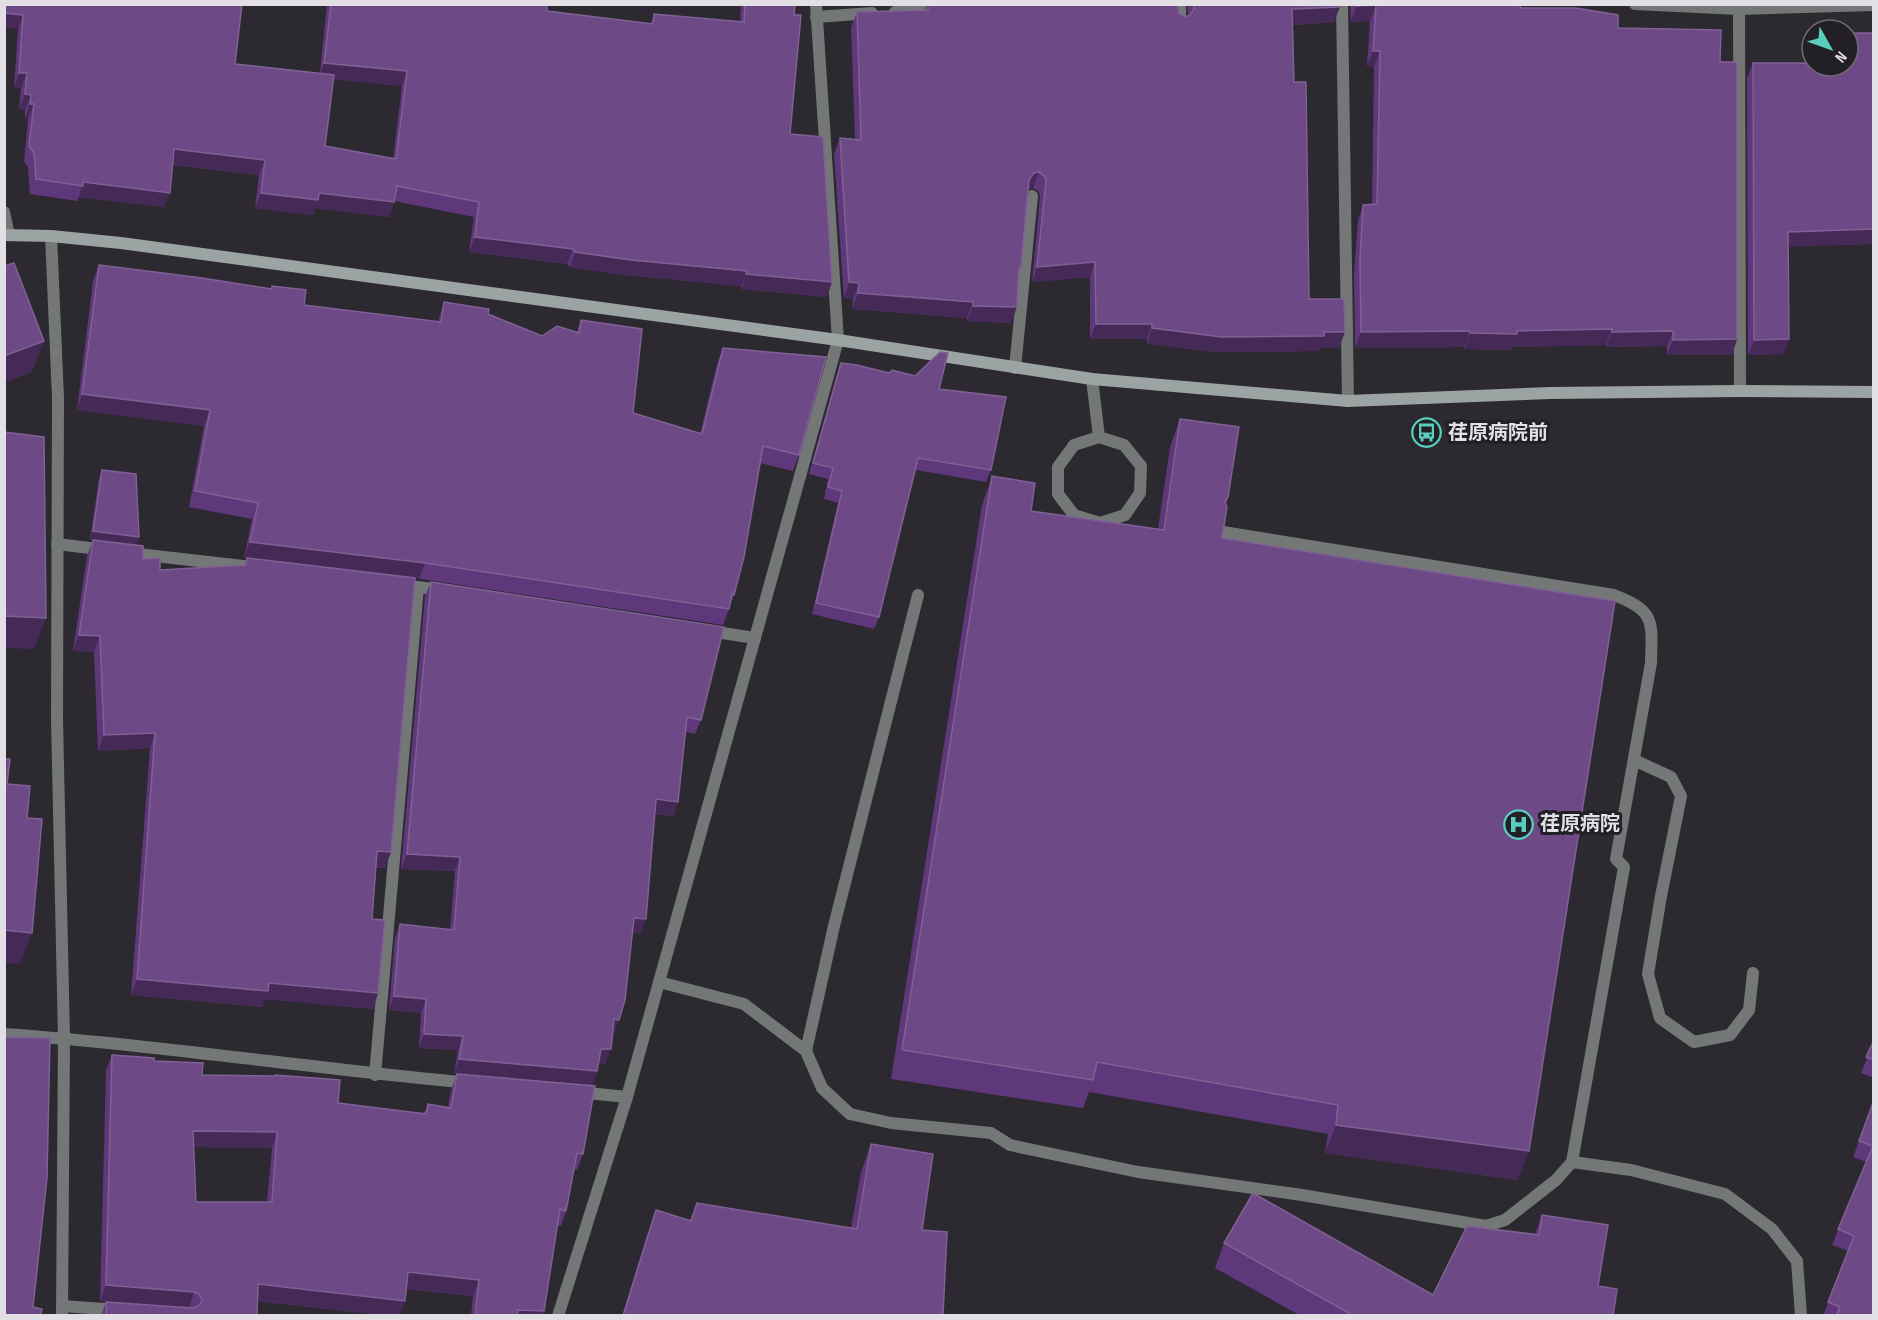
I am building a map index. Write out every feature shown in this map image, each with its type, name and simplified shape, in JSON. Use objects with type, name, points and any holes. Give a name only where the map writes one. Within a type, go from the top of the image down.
[{"type":"street","points":[[1180,4],[1180,24]]},
{"type":"street","points":[[1342,4],[1348,401]]},
{"type":"street","points":[[1635,4],[1739,9],[1874,5]]},
{"type":"street","points":[[558,1316],[627,1097],[838,340],[816,11],[954,8]]},
{"type":"street","points":[[1739,9],[1740,391]]},
{"type":"street","points":[[1015,368],[1032,196]]},
{"type":"street","points":[[4,213],[7,235],[51,236],[133,244],[838,340],[1092,379],[1348,401],[1550,393],[1874,392]]},
{"type":"street","points":[[51,236],[58,398],[57,719],[64,1038],[62,1310],[131,1311]]},
{"type":"street","points":[[1092,379],[1099,437]]},
{"type":"street","points":[[1099,437],[1124,445],[1141,466],[1140,493],[1125,515],[1100,523],[1074,515],[1058,494],[1058,467],[1074,445],[1099,437]]},
{"type":"street","points":[[659,982],[744,1004],[806,1051],[822,1088],[850,1114],[891,1123],[991,1133],[1010,1145],[1138,1172],[1302,1195],[1486,1226],[1505,1220],[1556,1180],[1572,1162],[1624,867],[1616,858],[1651,663],[1652,632],[1648,616],[1635,603],[1614,595],[1223,532]]},
{"type":"street","points":[[57,544],[267,569]]},
{"type":"street","points":[[383,582],[453,592]]},
{"type":"street","points":[[375,1075],[418,587]]},
{"type":"street","points":[[806,1051],[834,926],[918,595]]},
{"type":"street","points":[[697,629],[755,638]]},
{"type":"street","points":[[1634,760],[1671,777],[1681,796],[1648,974],[1660,1018],[1694,1042],[1730,1035],[1749,1010],[1753,973]]},
{"type":"street","points":[[4,1034],[64,1038],[375,1075],[478,1084]]},
{"type":"street","points":[[570,1092],[627,1097]]},
{"type":"street","points":[[1572,1162],[1631,1170],[1725,1194],[1772,1229],[1797,1262],[1801,1316]]},
{"type":"building","points":[[4,4],[242,4],[235,64],[334,75],[325,146],[396,159],[407,71],[324,63],[331,4],[547,4],[547,11],[653,24],[654,14],[744,22],[745,4],[795,4],[794,15],[801,15],[790,134],[823,137],[832,282],[631,260],[575,252],[573,249],[475,237],[479,202],[397,186],[394,202],[319,193],[318,200],[261,193],[265,160],[174,149],[170,193],[83,182],[83,186],[36,179],[34,153],[29,146],[34,104],[30,104],[31,95],[25,94],[27,73],[19,73],[23,15],[4,13]]},
{"type":"building","points":[[928,4],[1178,4],[1179,13],[1185,17],[1190,15],[1194,4],[1340,4],[1340,7],[1292,9],[1294,82],[1306,82],[1309,299],[1344,299],[1345,332],[1324,332],[1324,336],[1222,337],[1152,328],[1152,324],[1096,324],[1095,262],[1037,267],[1046,181],[1039,172],[1034,173],[1029,180],[1017,307],[973,306],[973,302],[858,293],[859,283],[849,282],[840,138],[861,140],[857,12],[928,10]]},
{"type":"building","points":[[1356,4],[1521,4],[1520,8],[1576,8],[1618,15],[1618,28],[1721,30],[1720,62],[1737,62],[1737,339],[1673,340],[1673,331],[1612,332],[1612,329],[1517,331],[1517,334],[1470,333],[1470,331],[1361,332],[1360,260],[1363,205],[1377,204],[1380,51],[1373,51],[1376,5],[1356,6]]},
{"type":"building","points":[[1860,33],[1874,33],[1874,229],[1788,232],[1789,339],[1754,340],[1753,63],[1800,63],[1800,78],[1860,78]]},
{"type":"building","points":[[14,263],[44,341],[4,356],[4,266]]},
{"type":"building","points":[[99,265],[272,289],[272,286],[306,290],[304,305],[441,322],[444,302],[489,309],[488,314],[542,336],[557,326],[579,333],[581,320],[642,329],[633,413],[702,434],[723,348],[826,357],[799,455],[763,446],[744,557],[729,609],[425,563],[250,542],[258,503],[195,491],[210,410],[82,394]]},
{"type":"building","points":[[940,352],[948,353],[939,389],[1006,397],[991,470],[918,458],[879,617],[816,603],[842,491],[828,487],[833,468],[813,463],[841,363],[889,373],[892,370],[915,376]]},
{"type":"building","points":[[1180,419],[1239,427],[1228,497],[1225,502],[1227,507],[1222,538],[1615,601],[1529,1151],[1336,1125],[1338,1105],[1097,1062],[1093,1080],[902,1050],[992,476],[1035,483],[1031,511],[1164,530]]},
{"type":"building","points":[[4,432],[44,437],[46,618],[4,616]]},
{"type":"building","points":[[102,470],[136,474],[139,537],[93,531]]},
{"type":"building","points":[[93,540],[143,546],[143,559],[160,558],[160,570],[246,565],[247,558],[415,578],[391,852],[377,851],[372,919],[385,920],[378,993],[269,983],[268,991],[137,979],[155,733],[104,735],[100,636],[79,635]]},
{"type":"building","points":[[431,582],[724,627],[701,720],[687,717],[678,802],[656,799],[646,919],[634,918],[625,1000],[619,1020],[614,1019],[611,1049],[601,1049],[597,1071],[459,1059],[463,1036],[424,1034],[426,999],[394,996],[400,924],[454,930],[460,857],[407,854]]},
{"type":"building","points":[[4,759],[10,759],[7,784],[30,786],[27,818],[42,819],[32,933],[4,930]]},
{"type":"building","points":[[4,1037],[50,1038],[47,1178],[33,1307],[42,1309],[40,1316],[4,1316]]},
{"type":"building","points":[[1874,1040],[1874,1060],[1866,1057]]},
{"type":"building","points":[[112,1055],[154,1058],[154,1061],[203,1063],[202,1075],[275,1075],[340,1080],[338,1103],[426,1114],[428,1104],[451,1108],[457,1074],[595,1086],[583,1154],[577,1153],[566,1211],[560,1209],[544,1311],[518,1310],[517,1316],[475,1316],[479,1280],[408,1272],[405,1301],[258,1284],[257,1316],[106,1316],[106,1302],[193,1308],[200,1305],[202,1300],[199,1294],[194,1292],[106,1285]],"holes":[[[193,1131],[277,1132],[272,1202],[196,1202]]]},
{"type":"building","points":[[1874,1100],[1874,1316],[1836,1316],[1840,1307],[1828,1302],[1854,1236],[1838,1229],[1873,1146],[1859,1141]]},
{"type":"building","points":[[871,1144],[933,1154],[922,1230],[947,1232],[943,1316],[623,1316],[656,1210],[691,1221],[697,1203],[857,1229]]},
{"type":"building","points":[[1253,1193],[1433,1295],[1467,1226],[1539,1235],[1542,1215],[1608,1225],[1598,1286],[1617,1289],[1613,1316],[1354,1316],[1224,1243]]},
{"type":"place","name":"荏原病院前","points":[[1427,433]]},
{"type":"place","name":"荏原病院","points":[[1519,824]]}]
